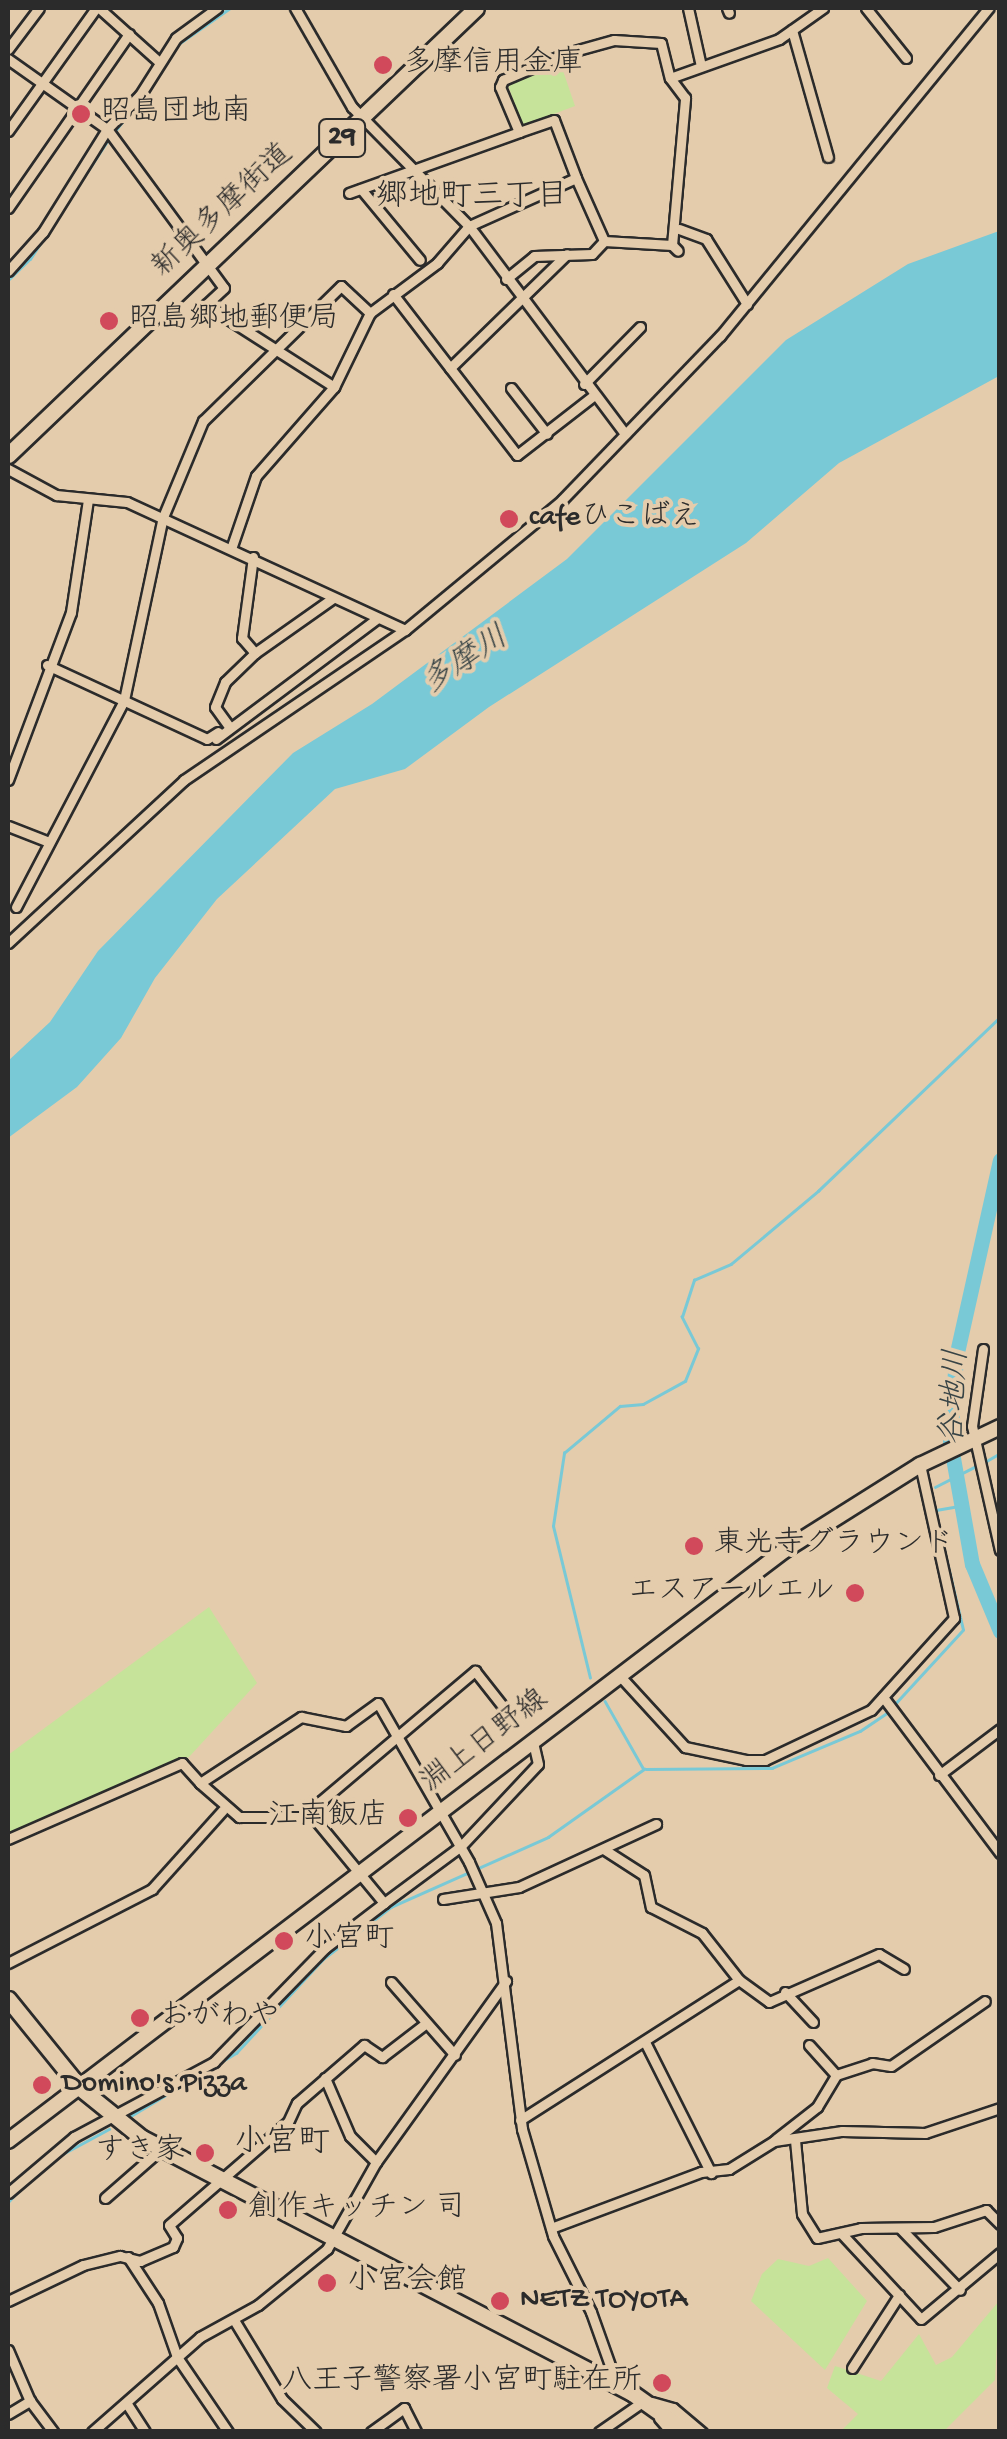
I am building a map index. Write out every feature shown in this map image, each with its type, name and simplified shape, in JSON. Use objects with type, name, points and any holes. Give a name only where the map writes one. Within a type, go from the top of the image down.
[{"type":"main road","name":"新奥多摩街道","points":[[8,455],[476,8]]},
{"type":"main road","points":[[972,1440],[1000,1427]]},
{"type":"main road","name":"淵上日野線","points":[[8,2140],[785,1550],[920,1465],[972,1440]]},
{"type":"main road","points":[[8,1999],[80,2088],[110,2116],[161,2149],[645,2400],[687,2432]]},
{"type":"street","points":[[8,50],[39,8]]},
{"type":"street","points":[[8,132],[11,118],[97,8],[158,61]]},
{"type":"street","points":[[8,271],[43,232],[140,95],[158,61],[216,8]]},
{"type":"street","points":[[295,8],[362,119],[418,168],[469,226],[625,434]]},
{"type":"street","points":[[701,66],[688,10],[703,8]]},
{"type":"street","points":[[670,78],[792,30],[823,8]]},
{"type":"street","points":[[866,8],[906,58]]},
{"type":"street","points":[[8,943],[184,780],[405,630],[494,560],[628,437],[747,304],[988,8]]},
{"type":"street","points":[[792,30],[828,156]]},
{"type":"street","points":[[8,208],[76,104],[128,34]]},
{"type":"street","points":[[520,132],[500,87],[503,80],[566,53],[614,40],[661,43],[670,78],[685,98],[676,248],[604,241]]},
{"type":"street","points":[[8,59],[76,104],[110,133],[224,288],[206,305],[334,386]]},
{"type":"street","points":[[349,193],[554,120],[604,241]]},
{"type":"street","points":[[232,546],[256,476],[334,386],[370,313],[438,263],[469,226],[576,178]]},
{"type":"street","points":[[362,189],[420,260]]},
{"type":"street","points":[[678,229],[706,239],[747,304]]},
{"type":"street","points":[[506,279],[534,256],[592,254],[604,241]]},
{"type":"street","points":[[450,368],[523,302],[567,254]]},
{"type":"street","points":[[16,907],[124,700],[163,517],[203,421],[341,286],[370,313]]},
{"type":"street","points":[[393,294],[516,455],[593,396]]},
{"type":"street","points":[[584,384],[640,327]]},
{"type":"street","points":[[511,388],[547,434]]},
{"type":"street","points":[[8,469],[56,495],[113,498],[163,517],[405,630]]},
{"type":"street","points":[[8,780],[47,665],[71,612],[88,499]]},
{"type":"street","points":[[253,557],[242,638],[255,653]]},
{"type":"street","points":[[228,725],[215,707],[224,682],[255,653],[333,598]]},
{"type":"street","points":[[47,665],[207,739],[217,736],[378,618]]},
{"type":"street","points":[[8,826],[49,842]]},
{"type":"street","points":[[983,1349],[972,1440],[1000,1550]]},
{"type":"street","points":[[619,1675],[685,1747],[746,1760],[766,1760],[888,1705],[954,1618],[920,1465]]},
{"type":"street","points":[[313,1817],[322,1801],[475,1671],[501,1704]]},
{"type":"street","points":[[200,1783],[301,1717],[346,1726],[378,1703],[469,1862],[483,1896],[506,1980],[520,2120],[551,2228],[615,2368],[617,2385]]},
{"type":"street","points":[[888,1705],[1000,1854]]},
{"type":"street","points":[[939,1775],[1000,1730]]},
{"type":"street","points":[[8,2194],[50,2153],[110,2116],[214,2062],[326,1948],[460,1846],[538,1764],[533,1742]]},
{"type":"street","points":[[8,1839],[182,1763],[224,1810],[263,1820],[313,1817]]},
{"type":"street","points":[[8,1963],[77,1934],[152,1890],[224,1810]]},
{"type":"street","points":[[313,1817],[384,1903]]},
{"type":"street","points":[[444,1899],[483,1896],[606,1850],[656,1824]]},
{"type":"street","points":[[606,1850],[644,1875],[651,1907],[702,1933],[739,1980],[769,2002],[879,1954],[904,1969]]},
{"type":"street","points":[[92,2432],[176,2358],[300,2272],[332,2239],[376,2162],[506,1980]]},
{"type":"street","points":[[520,2120],[580,2076],[645,2042],[739,1980]]},
{"type":"street","points":[[391,1982],[455,2055]]},
{"type":"street","points":[[785,1992],[813,2022]]},
{"type":"street","points":[[551,2228],[712,2173],[774,2141],[817,2107],[836,2074],[872,2064],[890,2066],[985,2001]]},
{"type":"street","points":[[8,2301],[83,2266],[128,2258],[140,2261],[173,2247],[177,2238],[169,2225],[221,2181],[325,2078],[364,2044],[382,2057],[424,2024]]},
{"type":"street","points":[[645,2042],[712,2173]]},
{"type":"street","points":[[809,2044],[836,2074]]},
{"type":"street","points":[[325,2078],[350,2136],[376,2162]]},
{"type":"street","points":[[774,2141],[842,2131],[925,2133],[997,2108],[1000,2121]]},
{"type":"street","points":[[795,2140],[805,2227],[817,2238],[934,2227],[986,2210],[1000,2224]]},
{"type":"street","points":[[104,2198],[161,2149]]},
{"type":"street","points":[[900,2228],[960,2290]]},
{"type":"street","points":[[841,2234],[921,2319],[1000,2253]]},
{"type":"street","points":[[128,2258],[158,2303],[176,2358],[228,2432]]},
{"type":"street","points":[[852,2368],[899,2295]]},
{"type":"street","points":[[234,2320],[282,2398],[316,2432]]},
{"type":"street","points":[[8,2350],[30,2401],[53,2432]]},
{"type":"street","points":[[598,2432],[645,2400]]},
{"type":"street","points":[[645,2400],[670,2432]]},
{"type":"street","points":[[645,2400],[673,2408],[702,2432]]},
{"type":"street","points":[[8,2414],[30,2401]]},
{"type":"street","points":[[127,2404],[146,2432]]},
{"type":"street","points":[[371,2432],[404,2408],[416,2432]]},
{"type":"green space","points":[[560,62],[575,106],[522,126],[507,82]]},
{"type":"green space","points":[[209,1607],[257,1683],[189,1757],[8,1834],[8,1755]]},
{"type":"green space","points":[[828,2258],[867,2301],[825,2370],[751,2301],[762,2274],[778,2259],[809,2266]]},
{"type":"green space","points":[[999,2301],[995,2380],[944,2431],[841,2431],[858,2414],[827,2388],[835,2366],[881,2381],[919,2334],[936,2365],[952,2357]]},
{"type":"water","name":"多摩川","points":[[999,231],[999,376],[839,463],[746,543],[489,707],[405,769],[335,789],[217,899],[155,978],[121,1038],[77,1087],[8,1138],[8,1061],[50,1022],[98,951],[293,753],[372,704],[567,559],[786,340],[908,264]]},
{"type":"waterway","points":[[177,45],[230,8]]},
{"type":"waterway","points":[[113,134],[159,73]]},
{"type":"waterway","points":[[8,280],[30,259],[108,140]]},
{"type":"waterway","points":[[590,1678],[553,1526],[564,1453],[620,1406],[643,1404],[685,1381],[698,1349],[682,1317],[694,1280],[731,1264],[818,1191],[1000,1017]]},
{"type":"waterway","name":"谷地川","points":[[1000,1160],[956,1357],[950,1441],[972,1564],[1000,1631]]},
{"type":"waterway","points":[[983,1463],[1000,1453]]},
{"type":"waterway","name":"谷地川","points":[[935,1487],[976,1466]]},
{"type":"waterway","points":[[933,1498],[934,1507]]},
{"type":"waterway","points":[[936,1510],[959,1506]]},
{"type":"waterway","points":[[893,1706],[963,1630],[938,1525]]},
{"type":"waterway","points":[[605,1701],[643,1768]]},
{"type":"waterway","points":[[646,1769],[772,1768],[860,1731],[888,1712]]},
{"type":"waterway","points":[[129,2117],[236,2053],[323,1959],[391,1907],[548,1837],[644,1769]]},
{"type":"waterway","points":[[57,2157],[109,2129]]},
{"type":"waterway","points":[[8,2202],[24,2185]]},
{"type":"place","name":"多摩信用金庫","points":[[383,65]]},
{"type":"place","name":"昭島団地南","points":[[81,114]]},
{"type":"place","name":"昭島郷地郵便局","points":[[109,321]]},
{"type":"place","name":"cafeひこばえ","points":[[509,519]]},
{"type":"place","name":"東光寺グラウンド","points":[[694,1546]]},
{"type":"place","name":"エスアールエル","points":[[855,1593]]},
{"type":"place","name":"江南飯店","points":[[408,1818]]},
{"type":"place","name":"小宮町","points":[[284,1941]]},
{"type":"place","name":"おがわや","points":[[140,2018]]},
{"type":"place","name":"Domino's Pizza","points":[[42,2085]]},
{"type":"place","name":"すき家","points":[[205,2153]]},
{"type":"place","name":"創作キッチン 司","points":[[228,2210]]},
{"type":"place","name":"小宮会館","points":[[327,2283]]},
{"type":"place","name":"NETZ TOYOTA","points":[[500,2301]]},
{"type":"place","name":"八王子警察署小宮町駐在所","points":[[662,2383]]},
{"type":"district","name":"郷地町三丁目","points":[[472,198]]},
{"type":"district","name":"小宮町","points":[[282,2144]]}]
